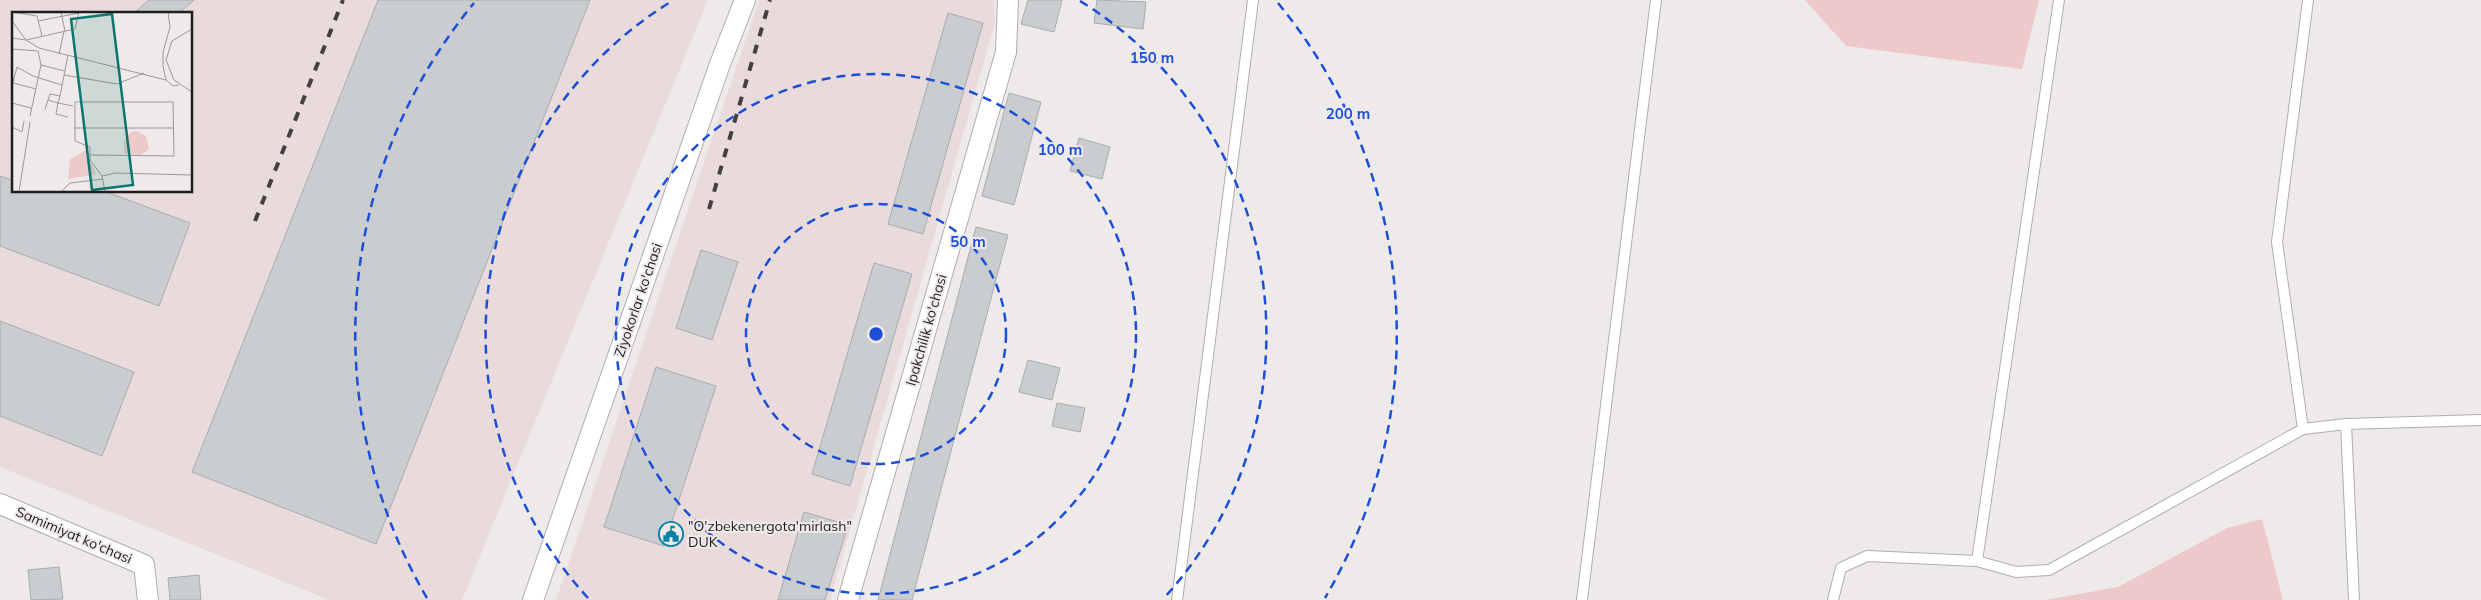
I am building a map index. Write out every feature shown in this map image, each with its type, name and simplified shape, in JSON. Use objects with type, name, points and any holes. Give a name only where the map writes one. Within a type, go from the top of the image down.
[{"type":"street","name":"Ziyokorlar ko'chasi","points":[[534,600],[720,64],[745,0]]},
{"type":"street","name":"Ipakchilik ko'chasi","points":[[848,600],[1006,52],[1008,0]]},
{"type":"street","name":"Samimiyat ko'chasi","points":[[0,504],[144,565],[148,600]]},
{"type":"lane","points":[[1177,600],[1253,0]]},
{"type":"lane","points":[[1582,600],[1656,0]]},
{"type":"lane","points":[[1977,561],[2059,0]]},
{"type":"lane","points":[[2303,429],[2277,242],[2308,0]]},
{"type":"lane","points":[[1833,600],[1841,568],[1867,556],[1977,561],[2016,572],[2049,570],[2303,429],[2346,424],[2481,420]]},
{"type":"lane","points":[[2346,424],[2354,600]]},
{"type":"shaded area","points":[[0,0],[708,0],[462,600],[329,600],[0,467]]},
{"type":"shaded area","points":[[759,0],[994,0],[995,22],[830,600],[556,600]]},
{"type":"shaded area","points":[[1805,0],[2039,0],[2022,69],[1846,46]]},
{"type":"shaded area","points":[[2262,519],[2283,600],[2045,600],[2118,587],[2227,528]]},
{"type":"building","points":[[149,0],[194,0],[180,12],[135,12]]},
{"type":"building","points":[[378,0],[590,0],[376,544],[192,472]]},
{"type":"building","points":[[1028,0],[1062,0],[1054,32],[1021,24]]},
{"type":"building","points":[[1097,0],[1146,2],[1143,29],[1094,23]]},
{"type":"building","points":[[948,13],[983,23],[923,234],[888,224]]},
{"type":"building","points":[[1009,93],[1041,102],[1014,205],[982,196]]},
{"type":"building","points":[[1079,138],[1110,147],[1102,179],[1070,171]]},
{"type":"building","points":[[0,176],[12,180],[12,192],[107,192],[190,223],[159,306],[0,246]]},
{"type":"building","points":[[976,227],[1008,235],[912,600],[878,600]]},
{"type":"building","points":[[701,250],[738,262],[712,340],[676,328]]},
{"type":"building","points":[[874,263],[912,274],[850,486],[812,474]]},
{"type":"building","points":[[0,321],[134,372],[102,456],[0,416]]},
{"type":"building","points":[[1028,360],[1060,368],[1052,400],[1019,392]]},
{"type":"building","points":[[656,367],[716,386],[664,546],[604,527]]},
{"type":"building","points":[[1057,403],[1085,408],[1080,432],[1052,426]]},
{"type":"building","points":[[804,512],[848,525],[825,600],[778,600]]},
{"type":"building","points":[[59,567],[63,599],[31,600],[28,570]]},
{"type":"building","points":[[199,575],[201,600],[170,600],[168,578]]},
{"type":"railway","points":[[255,221],[343,0]]},
{"type":"railway","points":[[709,209],[770,0]]},
{"type":"place","name":"\"O'zbekenergota'mirlash\" DUK","points":[[671,534]]}]
